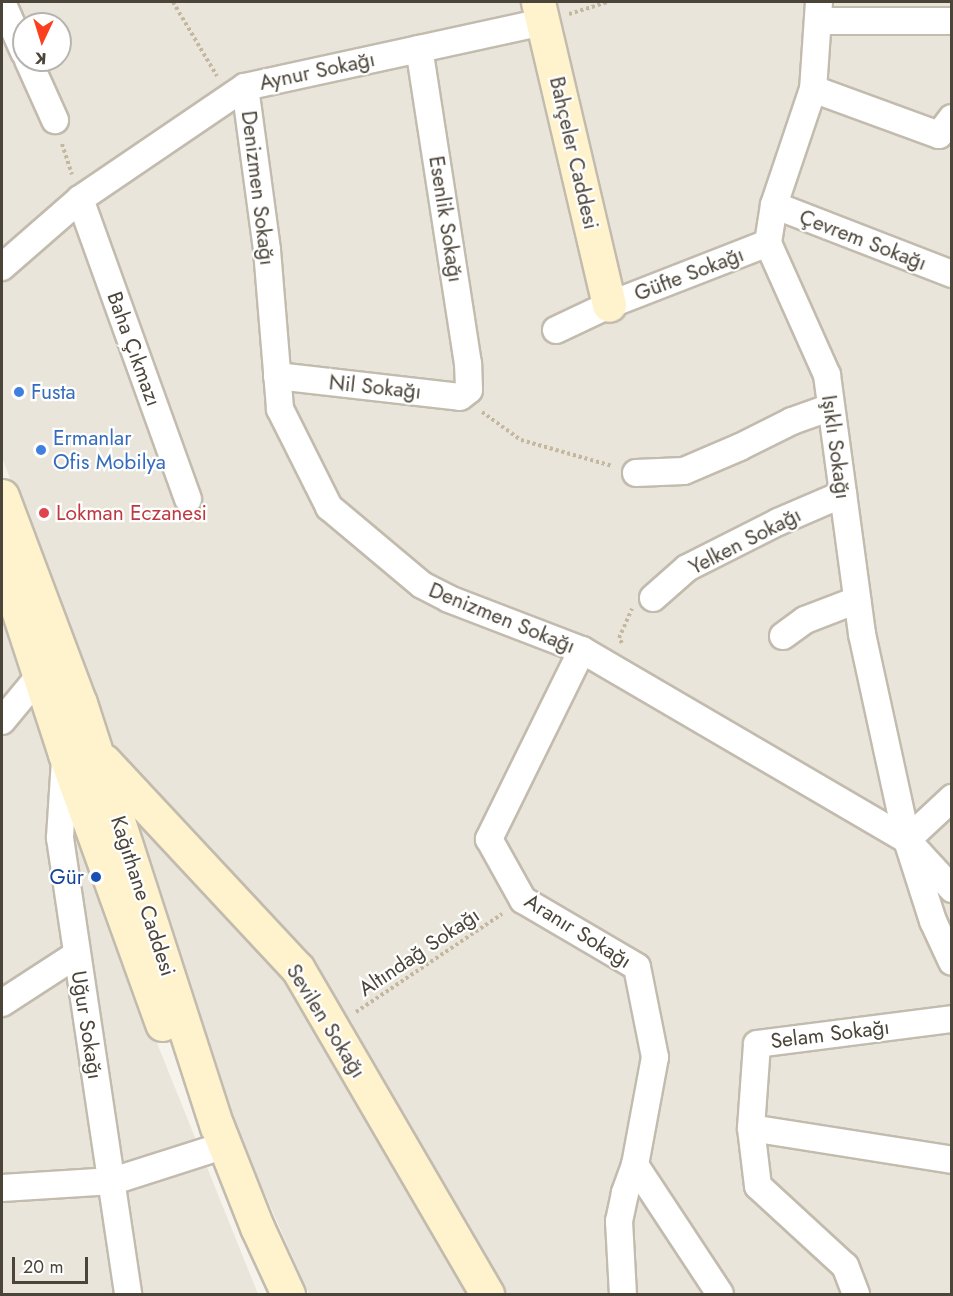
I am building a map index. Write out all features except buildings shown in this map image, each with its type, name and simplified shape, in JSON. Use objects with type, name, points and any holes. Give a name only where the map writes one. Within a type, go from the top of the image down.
[{"type":"main road","name":"Bahçeler Caddesi","points":[[541,12],[609,305]]},
{"type":"main road","name":"Kağıthane Caddesi","points":[[2,496],[81,753],[212,1138],[236,1231],[266,1294]]},
{"type":"main road","name":"Kağıthane Caddesi","points":[[2,561],[41,674],[81,753]]},
{"type":"main road","name":"Sevilen Sokağı","points":[[81,753],[298,969],[487,1294]]},
{"type":"main road","name":"Kağıthane Caddesi","points":[[212,1138],[288,1294]]},
{"type":"street","points":[[2,2],[12,25]]},
{"type":"street","points":[[768,243],[774,205],[813,89],[819,11],[951,21]]},
{"type":"street","name":"Aynur Sokağı","points":[[2,267],[80,199],[237,92],[419,49],[541,12]]},
{"type":"street","name":"Esenlik Sokağı","points":[[419,49],[468,364],[465,393]]},
{"type":"street","points":[[33,72],[55,120]]},
{"type":"street","points":[[813,89],[939,135],[951,118]]},
{"type":"street","name":"Denizmen Sokağı","points":[[237,92],[267,250],[280,409],[329,507],[422,585],[449,599],[582,650],[907,840]]},
{"type":"street","name":"Baha Çıkmazı","points":[[80,199],[188,499]]},
{"type":"street","name":"Çevrem Sokağı","points":[[774,205],[951,274]]},
{"type":"street","name":"Güfte Sokağı","points":[[609,305],[768,243]]},
{"type":"street","name":"Işıklı Sokağı","points":[[768,243],[827,375],[862,634],[907,840],[951,889]]},
{"type":"street","points":[[556,330],[609,305]]},
{"type":"street","name":"Nil Sokağı","points":[[278,376],[465,393]]},
{"type":"street","points":[[636,473],[684,471],[792,421],[831,407]]},
{"type":"street","name":"Yelken Sokağı","points":[[653,598],[687,568],[778,522],[843,494]]},
{"type":"street","points":[[783,636],[806,620],[857,600]]},
{"type":"street","name":"Aranır Sokağı","points":[[582,650],[489,839],[523,900],[637,967],[655,1057],[635,1165],[625,1193],[619,1221],[623,1294]]},
{"type":"street","points":[[2,721],[41,674]]},
{"type":"street","name":"Uğur Sokağı","points":[[81,753],[60,838],[76,955],[113,1181],[128,1294]]},
{"type":"street","points":[[951,798],[907,840],[933,921],[951,962]]},
{"type":"street","points":[[2,1003],[76,955]]},
{"type":"street","name":"Selam Sokağı","points":[[751,1128],[757,1044],[951,1019]]},
{"type":"street","points":[[856,1294],[845,1266],[758,1186],[751,1128],[951,1160]]},
{"type":"street","points":[[2,1188],[113,1181],[212,1138]]},
{"type":"street","points":[[635,1165],[720,1294]]},
{"type":"path","points":[[173,2],[237,92]]},
{"type":"path","points":[[541,12],[608,2]]},
{"type":"path","points":[[55,120],[80,199]]},
{"type":"path","points":[[465,393],[521,440],[636,473]]},
{"type":"path","points":[[631,649],[619,638],[640,590],[653,598]]},
{"type":"path","name":"Altındağ Sokağı","points":[[332,1028],[523,900]]},
{"type":"shaded area","points":[[2,2],[951,2],[951,1294],[309,1294],[196,1037],[107,742],[2,457]]},
{"type":"shaded area","points":[[2,606],[159,1048],[258,1294],[2,1294]]},
{"type":"place","name":"Fusta","points":[[19,392]]},
{"type":"place","name":"Ermanlar Ofis Mobilya","points":[[41,450]]},
{"type":"place","name":"Lokman Eczanesi","points":[[44,513]]},
{"type":"place","name":"Gür","points":[[96,877]]}]
